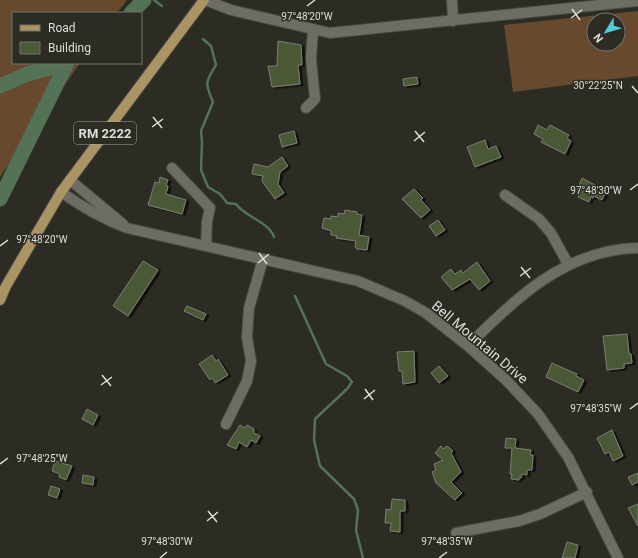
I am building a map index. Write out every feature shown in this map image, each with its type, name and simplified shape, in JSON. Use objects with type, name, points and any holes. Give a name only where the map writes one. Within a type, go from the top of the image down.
[{"type":"main road","name":"RM 2222","points":[[0,300],[3,286],[61,192],[204,0]]},
{"type":"street","points":[[204,0],[231,10],[330,33],[453,21],[602,3],[638,1]]},
{"type":"street","points":[[452,0],[453,21]]},
{"type":"street","points":[[306,108],[315,99],[311,59],[314,29]]},
{"type":"street","points":[[172,168],[210,208],[207,221],[206,246]]},
{"type":"street","points":[[70,180],[127,228]]},
{"type":"street","name":"Bell Mountain Drive","points":[[61,192],[106,220],[127,228],[358,281],[387,292],[426,313],[468,346],[506,380],[538,414],[568,457],[587,492],[618,558]]},
{"type":"street","points":[[505,195],[539,219],[551,233],[568,264]]},
{"type":"street","points":[[468,346],[520,297],[542,280],[568,264],[597,254],[628,248],[638,248]]},
{"type":"street","points":[[226,424],[246,381],[250,361],[247,337],[250,308],[263,259]]},
{"type":"street","points":[[456,533],[500,525],[540,514],[587,492]]},
{"type":"shaded area","points":[[0,0],[127,0],[118,12],[12,12],[12,64],[79,64],[0,177]]},
{"type":"shaded area","points":[[638,11],[638,76],[513,92],[504,25],[586,16],[586,52],[626,52],[626,12]]},
{"type":"building","points":[[278,41],[301,45],[302,65],[298,65],[300,84],[272,87],[268,66],[277,66]]},
{"type":"building","points":[[417,77],[418,84],[404,86],[403,79]]},
{"type":"building","points":[[538,125],[547,130],[550,125],[569,135],[567,138],[571,141],[565,154],[541,142],[543,139],[534,134]]},
{"type":"building","points":[[294,131],[297,143],[282,147],[279,135]]},
{"type":"building","points":[[485,140],[488,149],[496,146],[501,157],[475,167],[467,147]]},
{"type":"building","points":[[282,157],[288,166],[280,172],[278,184],[284,193],[275,199],[262,181],[263,176],[252,174],[254,164],[268,167]]},
{"type":"building","points":[[160,177],[168,180],[166,185],[168,186],[166,194],[186,200],[182,214],[148,205],[155,182],[159,183]]},
{"type":"building","points":[[582,178],[606,191],[602,200],[594,196],[593,198],[591,197],[589,202],[578,197],[580,192],[577,190]]},
{"type":"building","points":[[414,189],[423,198],[421,200],[430,210],[421,218],[402,199]]},
{"type":"building","points":[[345,210],[357,212],[357,214],[362,215],[359,235],[369,237],[367,250],[357,249],[355,247],[356,241],[336,238],[337,236],[331,235],[331,231],[322,228],[324,218],[331,219],[331,216],[338,217],[338,213],[344,214]]},
{"type":"building","points":[[438,220],[445,230],[436,236],[429,226]]},
{"type":"building","points":[[143,261],[158,270],[128,316],[113,306]]},
{"type":"building","points":[[477,262],[490,281],[479,290],[470,279],[452,290],[441,277],[451,269],[455,274],[461,270],[463,273]]},
{"type":"building","points":[[187,306],[206,314],[203,320],[184,311]]},
{"type":"building","points":[[627,334],[629,354],[631,354],[632,363],[624,364],[624,368],[607,370],[603,336]]},
{"type":"building","points":[[414,351],[415,382],[403,384],[402,371],[399,371],[397,352]]},
{"type":"building","points":[[212,355],[216,361],[218,359],[228,375],[215,383],[212,378],[210,380],[199,364]]},
{"type":"building","points":[[552,363],[577,374],[576,376],[584,380],[578,392],[546,377]]},
{"type":"building","points":[[439,366],[448,376],[439,383],[431,373]]},
{"type":"building","points":[[87,409],[98,415],[93,425],[82,419]]},
{"type":"building","points":[[240,425],[245,428],[247,425],[254,429],[254,433],[260,436],[256,443],[251,440],[247,447],[239,442],[236,449],[227,445]]},
{"type":"building","points":[[612,430],[623,456],[613,461],[609,452],[605,454],[597,438]]},
{"type":"building","points":[[506,438],[516,439],[515,448],[531,450],[530,455],[533,455],[532,470],[527,470],[527,475],[522,474],[519,480],[511,479],[512,448],[505,448]]},
{"type":"building","points":[[441,446],[443,449],[447,446],[453,451],[451,453],[461,472],[451,482],[462,493],[455,500],[436,483],[432,472],[436,470],[434,464],[443,460],[435,453]]},
{"type":"building","points":[[55,461],[72,466],[66,480],[59,477],[60,474],[52,471]]},
{"type":"building","points":[[638,473],[638,482],[632,485],[628,477]]},
{"type":"building","points":[[83,475],[94,477],[93,485],[82,483]]},
{"type":"building","points":[[51,486],[60,489],[57,498],[48,495]]},
{"type":"building","points":[[392,499],[405,500],[405,511],[400,511],[400,532],[390,531],[391,523],[385,523],[386,509],[391,510]]},
{"type":"building","points":[[638,504],[638,526],[628,508]]},
{"type":"building","points":[[567,542],[578,545],[575,558],[562,558]]},
{"type":"waterway","points":[[132,12],[144,0]]},
{"type":"waterway","points":[[154,0],[162,6]]},
{"type":"waterway","points":[[203,39],[211,46],[216,65],[207,83],[213,102],[201,131],[201,170],[208,187],[220,194],[227,203],[236,204],[262,223],[274,237]]},
{"type":"waterway","points":[[0,86],[27,74],[50,68],[56,64]]},
{"type":"waterway","points":[[0,199],[67,64]]},
{"type":"waterway","points":[[295,296],[326,364],[347,376],[352,382],[347,389],[315,419],[314,440],[320,466],[354,499],[358,510],[356,530],[363,558]]}]
